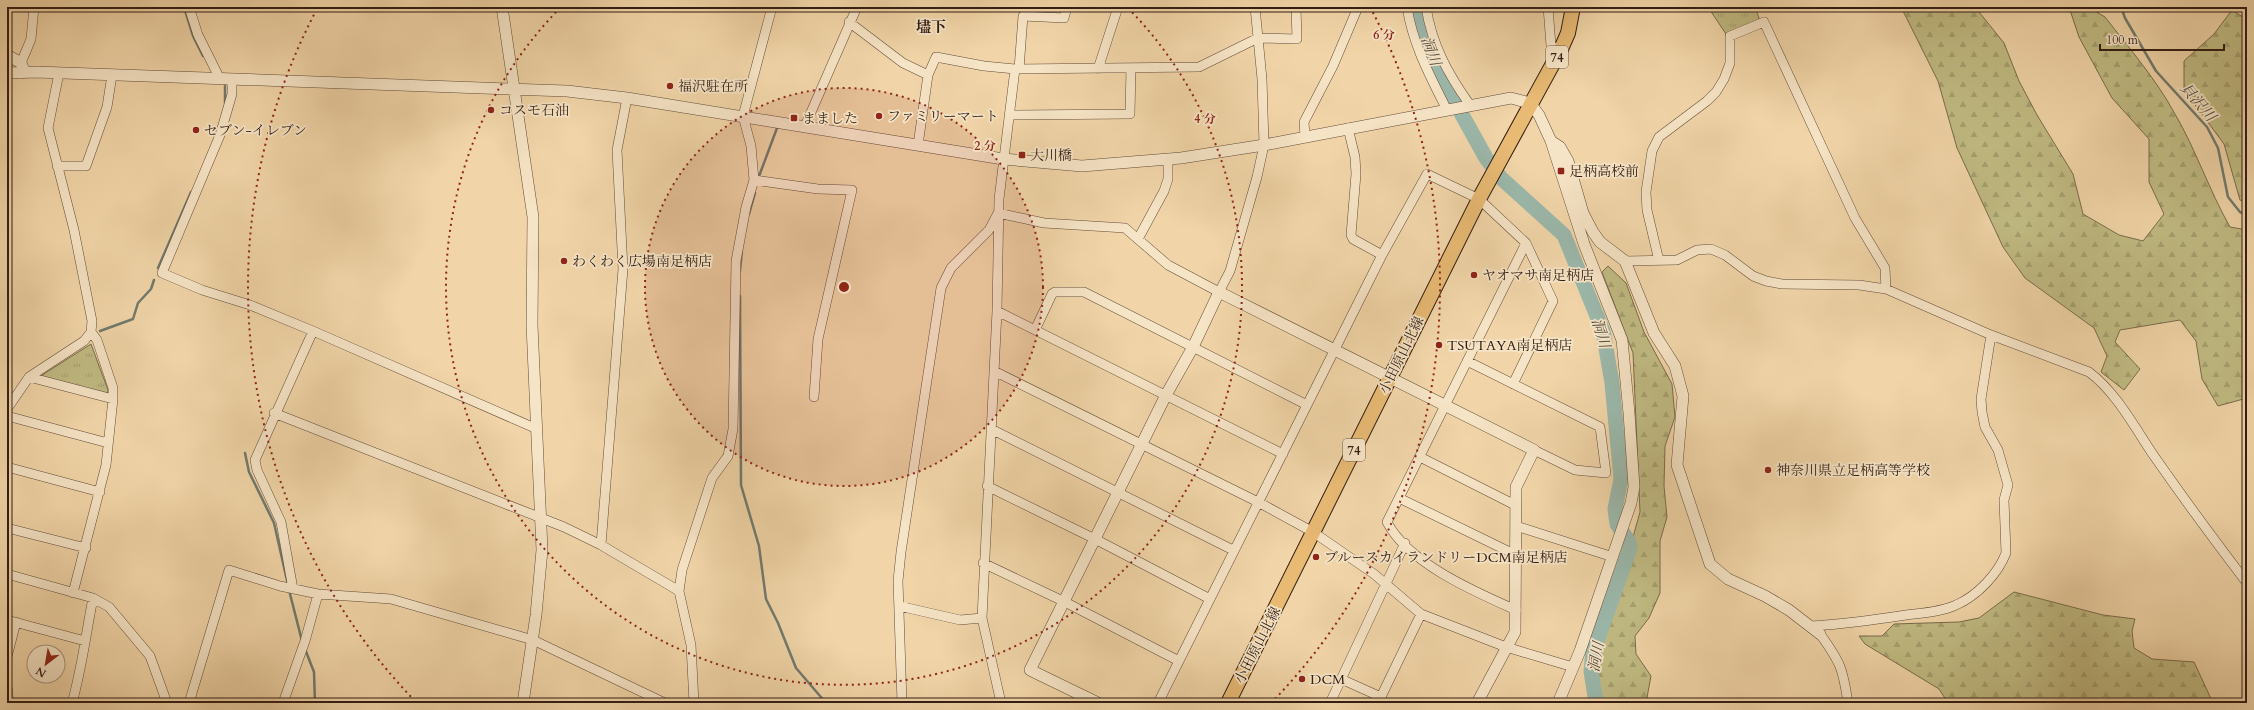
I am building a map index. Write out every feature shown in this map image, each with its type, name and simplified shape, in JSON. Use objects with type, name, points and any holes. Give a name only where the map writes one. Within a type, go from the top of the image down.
[{"type":"main road","name":"小田原山北線","points":[[1228,703],[1479,198],[1561,49],[1568,33],[1573,7]]},
{"type":"street","points":[[23,68],[30,39],[34,7]]},
{"type":"street","points":[[189,7],[198,36],[220,79]]},
{"type":"street","points":[[502,7],[533,217],[532,325],[542,519],[541,570],[533,640],[523,703]]},
{"type":"street","points":[[694,703],[691,645],[679,591],[682,570],[712,478],[728,456],[733,429],[736,261],[746,207],[758,180],[743,116],[772,7]]},
{"type":"street","points":[[805,126],[849,22],[857,7]]},
{"type":"street","points":[[1001,703],[982,618],[983,563],[997,311],[998,213],[1003,159],[1017,69],[1023,16],[1064,18],[1067,7]]},
{"type":"street","points":[[1098,69],[1118,7]]},
{"type":"street","points":[[1098,703],[1030,670],[1065,602],[1166,395],[1193,347],[1230,271],[1257,177],[1264,145],[1262,78],[1255,7]]},
{"type":"street","points":[[918,145],[928,75],[936,57],[984,66],[1017,69],[1199,67],[1258,38],[1297,39],[1296,7]]},
{"type":"street","points":[[1305,136],[1304,122],[1333,66],[1358,7]]},
{"type":"street","points":[[1407,7],[1414,39],[1422,62],[1448,110]]},
{"type":"street","points":[[1426,7],[1437,51],[1449,76],[1469,105]]},
{"type":"street","points":[[1548,7],[1551,46],[1561,49]]},
{"type":"street","points":[[849,22],[903,63],[928,75]]},
{"type":"street","points":[[1658,261],[1647,210],[1646,192],[1652,151],[1659,137],[1707,101],[1716,92],[1724,79],[1730,63],[1730,36],[1764,22],[1855,218],[1885,268],[1886,289]]},
{"type":"street","points":[[7,55],[23,68]]},
{"type":"street","points":[[7,73],[23,68],[59,73],[566,91],[627,98],[743,116],[1003,159],[1082,166],[1168,160],[1264,145],[1511,98],[1530,103],[1539,115],[1551,141],[1572,210],[1620,334],[1623,349],[1634,487],[1627,517],[1613,557],[1573,667],[1558,703]]},
{"type":"street","points":[[1010,115],[1130,114],[1131,68]]},
{"type":"street","points":[[7,409],[29,377],[84,341],[91,332],[92,321],[75,235],[48,128],[59,73]]},
{"type":"street","points":[[57,166],[86,166],[107,107],[112,75]]},
{"type":"street","points":[[232,79],[232,94],[220,135],[162,273],[202,290],[250,305],[313,331],[537,429]]},
{"type":"street","points":[[601,545],[623,269],[617,150],[627,98]]},
{"type":"street","points":[[1348,128],[1355,157],[1356,174],[1351,234],[1353,240],[1382,255]]},
{"type":"street","points":[[1551,141],[1560,147],[1568,161],[1583,213],[1593,232],[1600,242],[1624,260],[1654,333],[1675,366],[1680,380],[1683,396],[1676,452],[1677,464],[1710,564],[1728,579],[1765,596],[1812,626],[1820,634],[1836,656],[1843,670],[1848,703]]},
{"type":"street","points":[[1138,239],[1164,191],[1168,179],[1168,160]]},
{"type":"street","points":[[1158,703],[1233,550],[1283,454],[1382,255],[1427,174],[1479,198],[1526,242],[1554,301],[1513,384]]},
{"type":"street","points":[[758,180],[818,189],[852,190],[818,339],[814,397]]},
{"type":"street","points":[[998,213],[1044,223],[1125,228],[1168,265],[1219,292],[1575,470],[1606,474],[1600,427],[1467,361]]},
{"type":"street","points":[[902,703],[898,581],[901,552],[941,288],[951,268],[990,230],[998,213]]},
{"type":"street","points":[[1516,610],[1427,565],[1404,543],[1391,529],[1387,522],[1526,242]]},
{"type":"street","points":[[1624,260],[1677,260],[1697,250],[1711,249],[1725,255],[1753,276],[1766,281],[1782,284],[1859,285],[1886,289],[1991,335],[2089,372],[2097,378],[2113,397],[2188,505],[2247,583]]},
{"type":"street","points":[[1035,330],[1052,294],[1055,292],[1084,292],[1307,405]]},
{"type":"street","points":[[997,311],[1283,454]]},
{"type":"street","points":[[293,589],[281,522],[254,460],[274,413],[313,331]]},
{"type":"street","points":[[73,593],[100,492],[108,443],[113,398],[113,388],[97,340],[91,332]]},
{"type":"street","points":[[1812,626],[1932,612],[1957,605],[1984,586],[2003,561],[2006,553],[2004,500],[2008,485],[1998,450],[1985,427],[1981,399],[1991,335]]},
{"type":"street","points":[[994,371],[1142,443],[1258,502],[1313,532],[1374,574],[1421,614],[1506,647],[1573,667]]},
{"type":"street","points":[[29,377],[113,398]]},
{"type":"street","points":[[274,413],[542,519],[601,545],[679,591]]},
{"type":"street","points":[[7,416],[108,443]]},
{"type":"street","points":[[991,429],[1233,550]]},
{"type":"street","points":[[1479,703],[1514,632],[1516,610],[1516,487],[1534,450]]},
{"type":"street","points":[[1420,457],[1515,505]]},
{"type":"street","points":[[7,467],[100,492]]},
{"type":"street","points":[[987,486],[1095,539],[1210,599]]},
{"type":"street","points":[[1399,498],[1516,555]]},
{"type":"street","points":[[1516,526],[1613,557]]},
{"type":"street","points":[[7,528],[86,548]]},
{"type":"street","points":[[1330,703],[1386,585],[1404,543]]},
{"type":"street","points":[[983,563],[1065,602],[1179,662]]},
{"type":"street","points":[[189,703],[229,570],[293,589],[318,594],[391,599],[533,640],[665,703]]},
{"type":"street","points":[[7,574],[93,598],[109,607],[150,656],[167,703]]},
{"type":"street","points":[[283,703],[305,642],[318,594]]},
{"type":"street","points":[[72,703],[83,665],[85,641],[93,598]]},
{"type":"street","points":[[899,606],[960,620],[982,618]]},
{"type":"street","points":[[1341,679],[1379,700],[1421,614]]},
{"type":"street","points":[[7,657],[12,621],[85,641]]},
{"type":"street","points":[[7,686],[9,703]]},
{"type":"green space","points":[[1708,7],[1755,7],[1759,18],[1758,22],[1726,34]]},
{"type":"green space","points":[[1901,7],[1975,7],[2004,43],[2019,81],[2037,115],[2073,174],[2083,214],[2119,235],[2143,241],[2164,214],[2149,182],[2149,139],[2112,98],[2079,37],[2069,7],[2088,7],[2105,17],[2142,64],[2168,101],[2190,142],[2230,227],[2247,230],[2247,398],[2218,406],[2202,379],[2196,341],[2180,320],[2120,330],[2115,342],[2140,369],[2124,390],[2101,372],[2107,356],[2094,328],[2025,278],[2003,247],[1957,148],[1938,81]]},
{"type":"green space","points":[[2232,10],[2246,19],[2247,23],[2247,203],[2240,200],[2224,144],[2184,90],[2184,61],[2214,34]]},
{"type":"green space","points":[[1608,266],[1626,283],[1644,332],[1672,384],[1675,417],[1665,446],[1664,486],[1667,517],[1660,541],[1660,593],[1649,618],[1635,636],[1636,654],[1651,676],[1646,703],[1592,703],[1600,655],[1640,512],[1633,353],[1602,272]]},
{"type":"green space","points":[[91,344],[108,390],[107,395],[39,377]]},
{"type":"green space","points":[[2014,592],[2103,615],[2135,619],[2132,631],[2134,648],[2152,659],[2194,662],[2213,703],[1948,703],[1939,689],[1865,644],[1859,636],[1882,636],[1894,624],[1959,622],[1979,618]]},
{"type":"waterway","points":[[184,7],[193,36],[203,56]]},
{"type":"waterway","name":"洞川","points":[[1416,7],[1430,57],[1486,158],[1501,178],[1564,235],[1603,331],[1612,383],[1621,479],[1615,509],[1617,524],[1629,542],[1630,548],[1593,652],[1591,671],[1596,703]]},
{"type":"waterway","name":"貝沢川","points":[[2121,7],[2125,18],[2156,71],[2207,127],[2218,148],[2228,197],[2240,212],[2247,215]]},
{"type":"waterway","points":[[225,86],[225,103]]},
{"type":"waterway","points":[[758,179],[777,128]]},
{"type":"waterway","points":[[158,268],[191,192]]},
{"type":"waterway","points":[[749,214],[755,193]]},
{"type":"waterway","points":[[740,271],[742,250]]},
{"type":"waterway","points":[[100,331],[133,319],[138,303],[151,289],[154,280]]},
{"type":"waterway","points":[[740,296],[741,485],[759,546],[766,599],[778,623],[796,668],[826,703]]},
{"type":"waterway","points":[[245,453],[249,472],[274,523],[288,585]]},
{"type":"waterway","points":[[289,590],[302,641]]},
{"type":"waterway","points":[[305,649],[314,672],[315,703]]},
{"type":"place","name":"福沢駐在所","points":[[670,86]]},
{"type":"place","name":"コスモ石油","points":[[491,110]]},
{"type":"place","name":"ファミリーマート","points":[[879,116]]},
{"type":"place","name":"まました","points":[[794,118]]},
{"type":"place","name":"セブン-イレブン","points":[[196,130]]},
{"type":"place","name":"大川橋","points":[[1022,155]]},
{"type":"place","name":"足柄高校前","points":[[1561,171]]},
{"type":"place","name":"わくわく広場南足柄店","points":[[564,261]]},
{"type":"place","name":"ヤオマサ南足柄店","points":[[1474,275]]},
{"type":"place","name":"TSUTAYA南足柄店","points":[[1439,345]]},
{"type":"place","name":"神奈川県立足柄高等学校","points":[[1768,470]]},
{"type":"place","name":"ブルースカイランドリーDCM南足柄店","points":[[1316,557]]},
{"type":"place","name":"DCM","points":[[1302,679]]},
{"type":"district","name":"壗下","points":[[931,27]]}]
